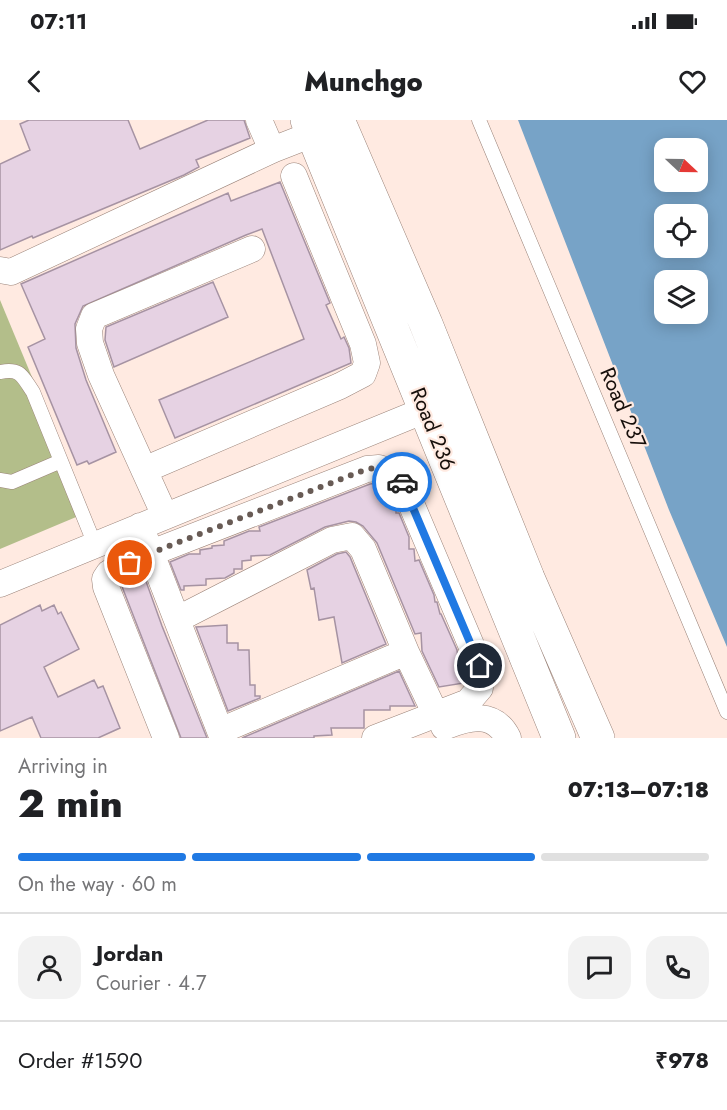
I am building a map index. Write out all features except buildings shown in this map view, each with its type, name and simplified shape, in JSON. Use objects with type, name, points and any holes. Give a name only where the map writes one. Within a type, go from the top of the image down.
[{"type":"street","points":[[259,120],[272,150]]},
{"type":"street","points":[[0,270],[11,272],[272,150],[319,125],[457,401],[528,578],[598,738]]},
{"type":"street","name":"Road 236","points":[[319,125],[425,410],[559,738]]},
{"type":"street","points":[[144,470],[363,374],[367,363],[363,344],[294,176]]},
{"type":"street","points":[[165,516],[101,375],[90,343],[89,329],[94,316],[252,249]]},
{"type":"street","points":[[0,584],[425,410],[457,401]]},
{"type":"street","points":[[166,738],[106,587],[105,579],[109,573],[151,553],[367,469],[380,468],[399,475],[480,666],[480,688],[468,702],[375,738]]},
{"type":"street","points":[[140,526],[178,619],[218,734],[406,652]]},
{"type":"street","points":[[178,619],[332,540],[352,536],[363,549],[435,715]]},
{"type":"street","points":[[418,738],[465,718],[486,718],[496,723],[508,738]]},
{"type":"lane","name":"Road 237","points":[[479,120],[727,712]]},
{"type":"lane","points":[[0,372],[10,370],[21,374],[33,392],[95,545]]},
{"type":"lane","points":[[0,480],[12,482],[61,461]]},
{"type":"green space","points":[[0,300],[88,512],[0,549]]},
{"type":"water","points":[[518,120],[727,120],[727,647],[669,510]]},
{"type":"way so far","points":[[130,563],[367,469],[388,470],[399,475],[402,482]]},
{"type":"route","points":[[402,482],[480,666]]}]
